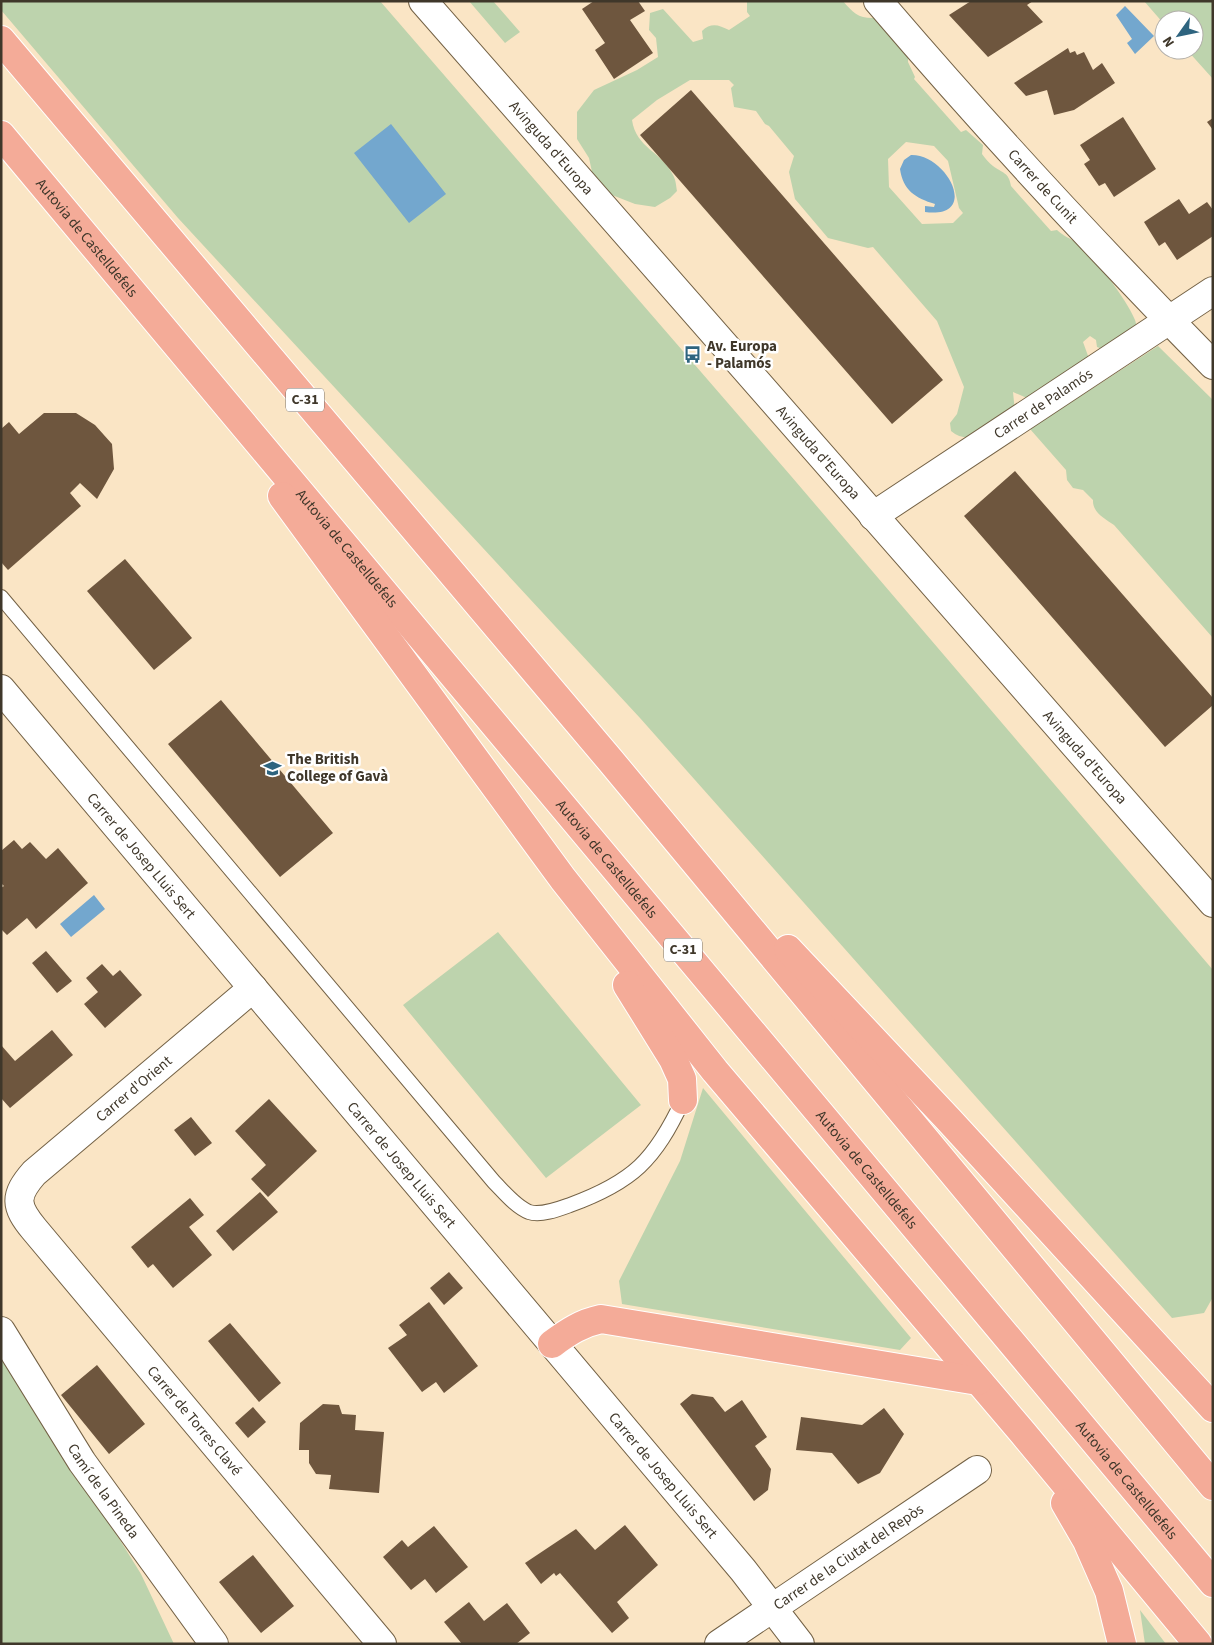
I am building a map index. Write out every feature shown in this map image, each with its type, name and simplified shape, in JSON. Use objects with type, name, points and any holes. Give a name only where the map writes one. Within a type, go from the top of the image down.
[{"type":"highway","name":"C-31","points":[[1,40],[610,760],[1213,1486]]},
{"type":"highway","name":"Autovia de Castelldefels","points":[[1,135],[1213,1583]]},
{"type":"highway","points":[[154,318],[314,541],[563,879],[715,1071],[1023,1433],[1198,1644]]},
{"type":"highway","points":[[610,760],[949,1120],[1213,1408]]},
{"type":"highway","points":[[563,879],[673,1059],[682,1079],[683,1100]]},
{"type":"highway","points":[[552,1344],[572,1329],[588,1321],[601,1319],[978,1381]]},
{"type":"highway","points":[[1023,1433],[1091,1549],[1110,1591],[1122,1644]]},
{"type":"street","name":"Avinguda d'Europa","points":[[423,1],[1213,903]]},
{"type":"street","name":"Carrer de Cunit","points":[[878,1],[1168,320],[1213,365]]},
{"type":"street","name":"Carrer de Palamós","points":[[873,516],[1213,291]]},
{"type":"street","name":"Carrer de Josep Lluis Sert","points":[[1,689],[743,1570],[800,1644]]},
{"type":"street","name":"Carrer d'Orient","points":[[19,1194],[34,1173],[253,988]]},
{"type":"street","name":"Carrer de Torres Clavé","points":[[19,1194],[19,1205],[22,1215],[382,1644]]},
{"type":"street","name":"Camí de la Pineda","points":[[1,1332],[82,1462],[214,1644]]},
{"type":"street","name":"Carrer de la Ciutat del Repòs","points":[[719,1644],[977,1470]]},
{"type":"lane","points":[[1,597],[494,1182],[512,1200],[530,1212],[551,1211],[603,1193],[643,1165],[666,1136],[683,1100]]},
{"type":"green space","points":[[1,1],[380,1],[791,476],[1213,970],[1213,1297],[1204,1313],[1172,1318],[640,718],[178,218],[1,10]]},
{"type":"green space","points":[[469,1],[493,1],[520,32],[505,43]]},
{"type":"green space","points":[[747,1],[843,1],[857,14],[876,18],[908,49],[908,62],[915,77],[914,79],[961,132],[966,130],[983,145],[982,154],[984,157],[1007,175],[1011,186],[1051,231],[1057,230],[1077,243],[1101,268],[1131,311],[1136,324],[1137,336],[1110,352],[1097,347],[1096,340],[1090,336],[1083,342],[1091,364],[1027,398],[1013,392],[1015,412],[984,433],[976,436],[959,436],[951,431],[950,423],[957,414],[964,387],[937,321],[873,247],[868,248],[828,238],[795,199],[789,172],[794,156],[769,126],[765,124],[756,111],[734,107],[731,88],[734,85],[729,80],[690,80],[657,100],[632,120],[634,129],[644,144],[663,161],[674,177],[677,191],[670,198],[655,207],[635,204],[612,195],[594,181],[589,158],[577,139],[577,112],[594,90],[637,70],[658,57],[656,38],[649,30],[650,13],[663,9],[693,42],[703,39],[702,31],[712,25],[729,30],[750,16],[747,12]],"holes":[[[906,142],[934,146],[948,161],[959,208],[963,213],[953,223],[922,224],[889,187],[888,159]]]},
{"type":"green space","points":[[1144,1],[1213,1],[1213,79],[1196,60],[1204,60],[1204,10],[1154,10],[1154,12]]},
{"type":"green space","points":[[1158,346],[1213,400],[1213,638],[1114,525],[1097,512],[1093,500],[1083,490],[1073,488],[1067,480],[1066,470],[1030,429]]},
{"type":"green space","points":[[498,932],[641,1105],[546,1178],[403,1005]]},
{"type":"green space","points":[[703,1088],[911,1338],[900,1350],[622,1304],[619,1281],[680,1161]]},
{"type":"green space","points":[[1,1348],[141,1574],[174,1644],[1,1644]]},
{"type":"green space","points":[[1140,1610],[1166,1644],[1145,1644]]},
{"type":"water","points":[[1125,6],[1154,36],[1135,54],[1127,43],[1132,39],[1116,15]]},
{"type":"water","points":[[391,124],[446,194],[409,223],[354,153]]},
{"type":"water","points":[[911,155],[924,157],[936,164],[946,174],[955,197],[952,206],[942,212],[925,212],[925,206],[934,207],[935,204],[916,196],[907,188],[900,169],[904,160]]},
{"type":"water","points":[[94,895],[105,909],[71,937],[60,924]]},
{"type":"building","points":[[594,1],[638,1],[645,11],[630,20],[653,53],[614,79],[595,50],[605,43],[582,9]]},
{"type":"building","points":[[971,1],[1033,1],[1027,5],[1043,22],[988,57],[949,15]]},
{"type":"building","points":[[1068,48],[1070,53],[1075,51],[1077,55],[1084,52],[1093,70],[1102,63],[1115,83],[1074,110],[1054,115],[1047,90],[1026,96],[1014,83]]},
{"type":"building","points":[[691,90],[943,380],[892,424],[640,135]]},
{"type":"building","points":[[1123,117],[1156,169],[1114,197],[1105,183],[1099,186],[1084,164],[1090,160],[1080,145]]},
{"type":"building","points":[[1213,118],[1213,130],[1207,122]]},
{"type":"building","points":[[1179,199],[1189,214],[1207,202],[1213,210],[1213,236],[1177,260],[1165,242],[1159,246],[1144,222]]},
{"type":"building","points":[[44,413],[76,413],[95,425],[112,444],[114,469],[97,499],[80,483],[70,493],[81,506],[8,570],[1,562],[1,429],[9,422],[19,434]]},
{"type":"building","points":[[1015,471],[1213,698],[1213,705],[1165,747],[964,516]]},
{"type":"building","points":[[125,559],[192,638],[154,670],[87,591]]},
{"type":"building","points":[[221,700],[333,833],[280,877],[168,744]]},
{"type":"building","points":[[14,840],[22,849],[30,842],[46,859],[58,848],[88,883],[36,929],[27,918],[7,935],[1,929],[1,888],[4,886],[1,883],[1,851]]},
{"type":"building","points":[[46,951],[72,981],[57,993],[32,963]]},
{"type":"building","points":[[102,964],[113,976],[120,970],[142,995],[105,1028],[84,1004],[98,992],[86,978]]},
{"type":"building","points":[[52,1030],[73,1055],[10,1108],[1,1098],[1,1045],[15,1061]]},
{"type":"building","points":[[269,1099],[317,1151],[268,1197],[251,1179],[266,1165],[235,1131]]},
{"type":"building","points":[[191,1117],[212,1143],[195,1156],[174,1130]]},
{"type":"building","points":[[260,1192],[278,1212],[233,1251],[216,1231]]},
{"type":"building","points":[[190,1198],[204,1215],[189,1227],[212,1255],[173,1288],[153,1264],[148,1268],[131,1247]]},
{"type":"building","points":[[449,1272],[463,1288],[444,1305],[430,1288]]},
{"type":"building","points":[[429,1302],[478,1366],[444,1393],[436,1382],[422,1392],[388,1348],[407,1335],[399,1325]]},
{"type":"building","points":[[230,1323],[281,1383],[259,1402],[208,1341]]},
{"type":"building","points":[[97,1365],[145,1424],[109,1454],[61,1395]]},
{"type":"building","points":[[692,1394],[713,1397],[725,1412],[742,1400],[767,1437],[755,1446],[771,1469],[768,1490],[754,1501],[680,1404]]},
{"type":"building","points":[[323,1404],[339,1405],[342,1414],[356,1415],[355,1430],[384,1432],[379,1493],[329,1489],[331,1475],[316,1474],[309,1463],[309,1450],[299,1450],[300,1423]]},
{"type":"building","points":[[253,1407],[266,1422],[248,1438],[235,1423]]},
{"type":"building","points":[[884,1408],[904,1434],[880,1473],[858,1484],[832,1453],[796,1450],[801,1417],[862,1425]]},
{"type":"building","points":[[625,1525],[658,1565],[617,1602],[629,1618],[612,1633],[560,1573],[556,1576],[554,1573],[541,1584],[525,1563],[576,1529],[595,1550]]},
{"type":"building","points":[[434,1526],[468,1567],[436,1593],[425,1579],[411,1590],[383,1557],[402,1540],[408,1547]]},
{"type":"building","points":[[253,1555],[294,1606],[261,1633],[219,1582]]},
{"type":"building","points":[[469,1602],[484,1621],[507,1603],[530,1633],[516,1644],[462,1644],[444,1622]]},
{"type":"place","name":"Av. Europa - Palamós","points":[[693,355]]},
{"type":"place","name":"The British College of Gavà","points":[[273,768]]}]
